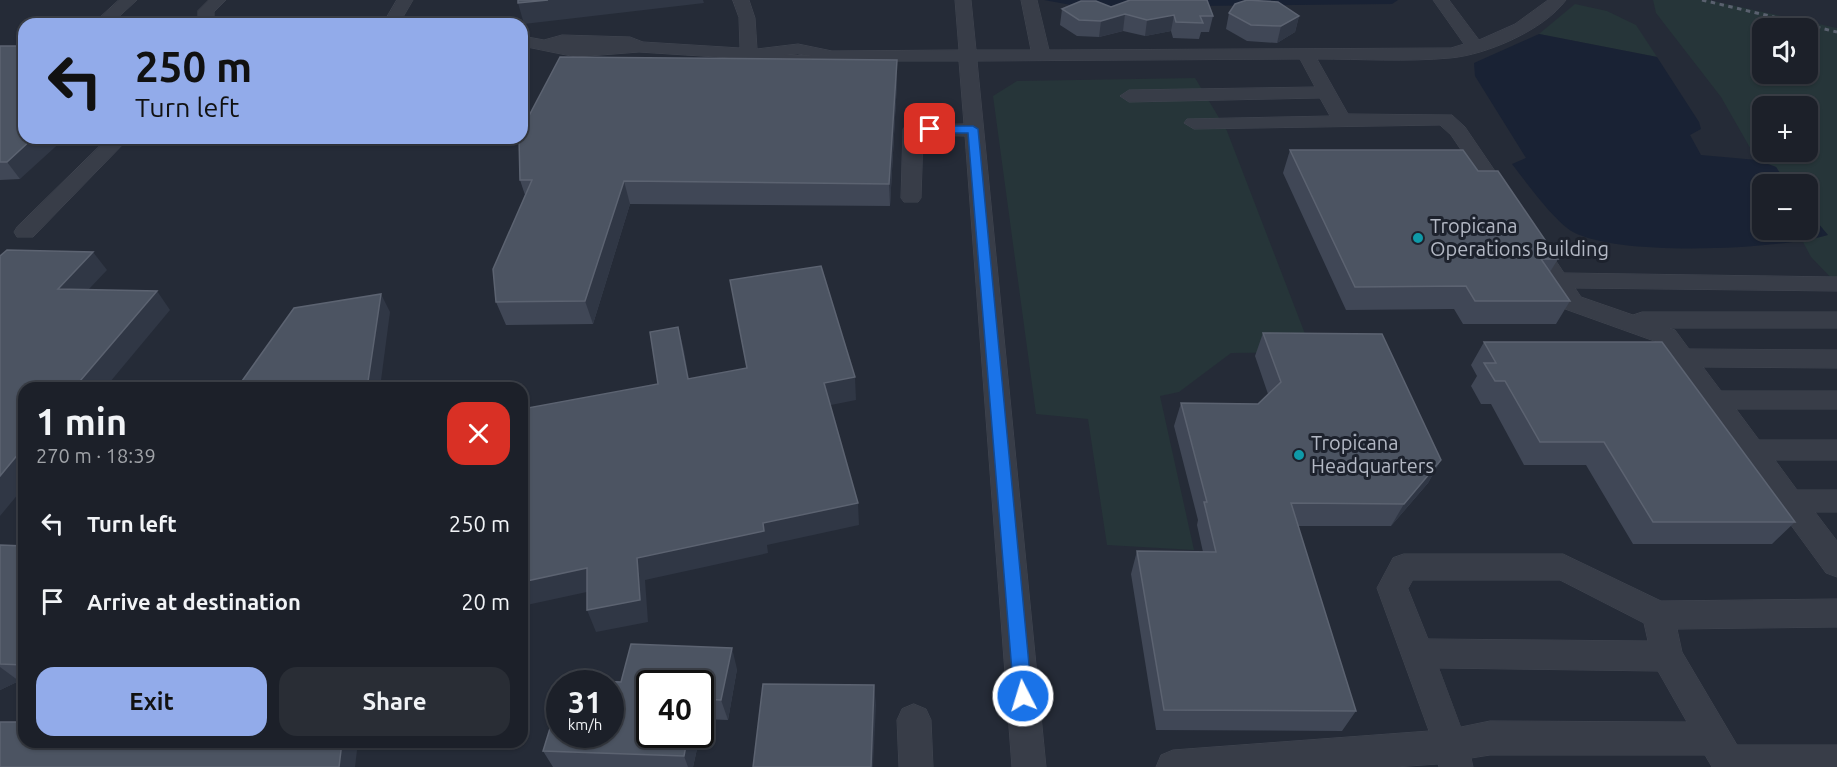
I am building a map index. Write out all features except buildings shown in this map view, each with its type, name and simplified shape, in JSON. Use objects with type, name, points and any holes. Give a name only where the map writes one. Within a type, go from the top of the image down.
[{"type":"street","points":[[108,18],[129,0]]},
{"type":"street","points":[[206,18],[206,11],[218,0]]},
{"type":"street","points":[[394,18],[405,0]]},
{"type":"street","points":[[741,0],[758,54]]},
{"type":"street","points":[[963,0],[1029,767]]},
{"type":"street","points":[[1029,0],[1041,54]]},
{"type":"street","points":[[1441,0],[1475,47]]},
{"type":"street","points":[[528,42],[549,44],[560,49],[625,51],[639,47],[758,54],[777,61],[819,61],[830,56],[1451,53],[1499,41],[1539,19],[1558,0]]},
{"type":"street","points":[[1305,54],[1342,120]]},
{"type":"street","points":[[1129,96],[1327,92]]},
{"type":"street","points":[[1194,123],[1323,123],[1342,120],[1445,119],[1458,131],[1573,303],[1666,336],[1835,560]]},
{"type":"street","points":[[911,198],[913,129],[973,129]]},
{"type":"street","points":[[25,232],[113,144]]},
{"type":"street","points":[[1557,280],[1837,284]]},
{"type":"street","points":[[1623,321],[1837,320]]},
{"type":"street","points":[[1683,358],[1837,359]]},
{"type":"street","points":[[1715,400],[1837,400]]},
{"type":"street","points":[[1752,450],[1837,450]]},
{"type":"street","points":[[1789,501],[1837,501]]},
{"type":"street","points":[[1453,756],[1418,653],[1392,588],[1404,567],[1563,567],[1658,615],[1837,612]]},
{"type":"street","points":[[1658,615],[1668,656],[1724,756]]},
{"type":"street","points":[[1418,653],[1668,656]]},
{"type":"street","points":[[914,720],[916,767]]},
{"type":"street","points":[[1173,767],[1453,756],[1490,738],[1724,756],[1837,762]]},
{"type":"shaded area","points":[[1653,0],[1708,0],[1791,18],[1752,18],[1752,84],[1818,84],[1818,24],[1837,28],[1837,284],[1811,257],[1803,242],[1818,240],[1818,238],[1827,235],[1818,224],[1818,174],[1781,174],[1776,167],[1762,162],[1818,162],[1818,96],[1752,96],[1752,151],[1721,97],[1656,13]]},
{"type":"shaded area","points":[[1575,4],[1607,11],[1636,25],[1657,57],[1539,34]]},
{"type":"shaded area","points":[[1195,78],[1227,131],[1312,352],[1231,353],[1179,392],[1160,396],[1194,550],[1107,545],[1088,419],[1036,414],[993,96],[1017,81]]},
{"type":"water","points":[[1044,0],[1398,0],[1392,4],[1082,7]]},
{"type":"water","points":[[1539,34],[1657,57],[1699,122],[1701,129],[1690,135],[1701,155],[1762,162],[1776,167],[1781,174],[1752,174],[1752,240],[1804,240],[1737,247],[1661,248],[1595,240],[1573,232],[1558,220],[1512,164],[1526,158],[1475,76],[1474,63]]},
{"type":"water","points":[[1818,223],[1828,235],[1818,237]]},
{"type":"railway","points":[[1702,0],[1837,32]]},
{"type":"place","name":"Tropicana Operations Building","points":[[1418,238]]},
{"type":"place","name":"Tropicana Headquarters","points":[[1299,455]]},
{"type":"route","points":[[930,129],[973,129],[1023,696]]}]
